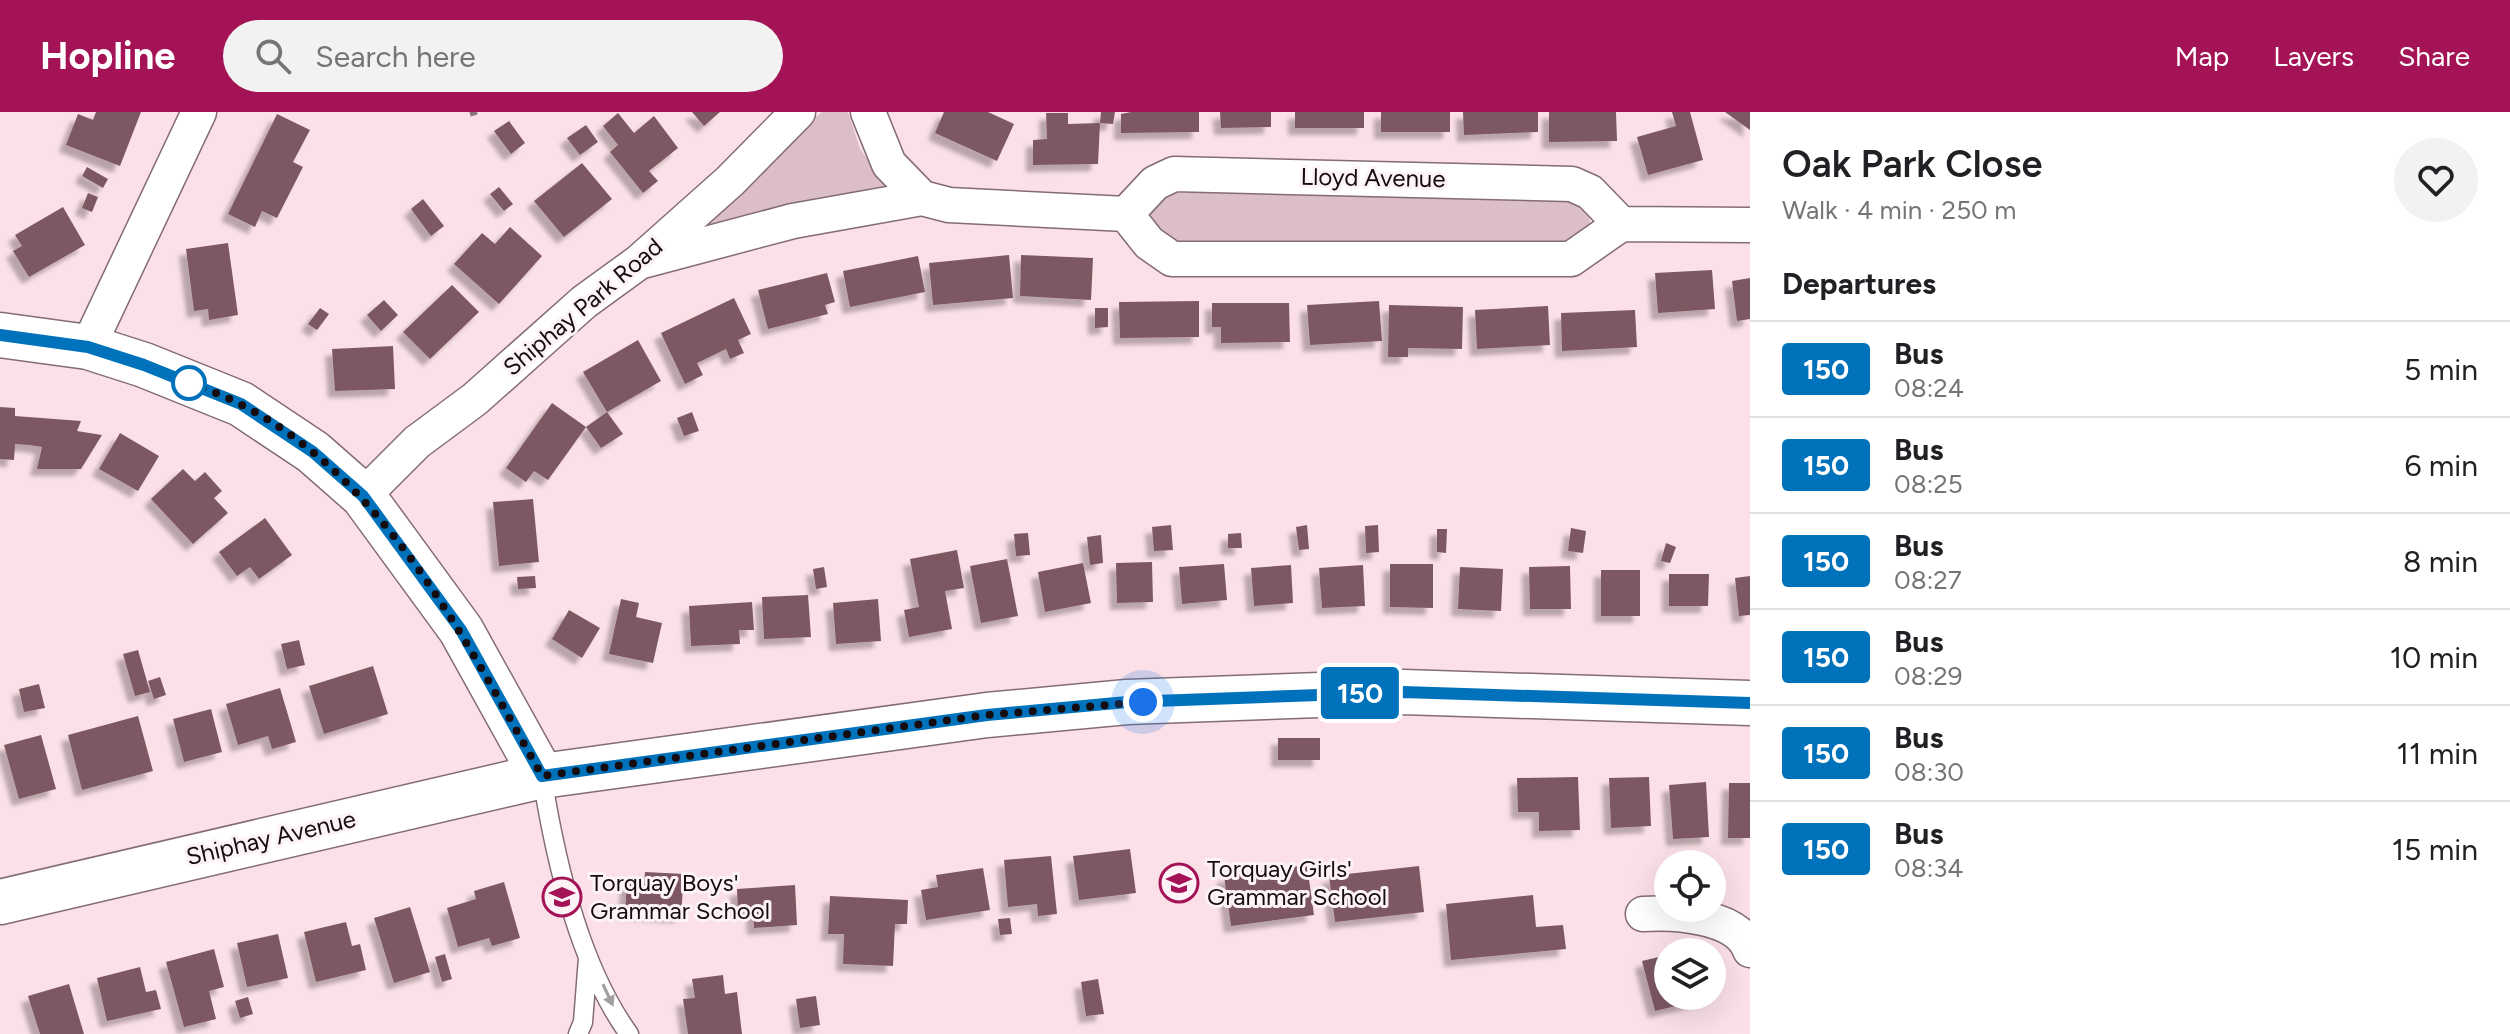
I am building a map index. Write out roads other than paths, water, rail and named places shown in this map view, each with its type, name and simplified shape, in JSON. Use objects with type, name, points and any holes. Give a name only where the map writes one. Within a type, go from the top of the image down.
[{"type":"street","points":[[88,347],[199,112]]},
{"type":"street","name":"Shiphay Park Road","points":[[363,496],[417,442],[475,399],[584,302],[639,262],[730,181],[798,112]]},
{"type":"street","points":[[868,112],[889,164],[922,198]]},
{"type":"street","name":"Lloyd Avenue","points":[[1126,214],[1155,183],[1174,174],[1205,174],[1572,184],[1590,192],[1621,224]]},
{"type":"street","points":[[639,262],[793,221],[922,198],[949,205],[1126,214],[1149,243],[1172,259],[1571,259],[1621,224],[1750,225]]},
{"type":"street","points":[[0,335],[88,347],[241,404],[313,452],[363,496],[461,630],[542,776]]},
{"type":"street","name":"Shiphay Avenue","points":[[0,902],[542,776],[987,715],[1127,702],[1403,692],[1750,703]]},
{"type":"street","points":[[1643,914],[1675,911],[1707,919],[1727,927],[1749,945],[1750,950]]},
{"type":"lane","points":[[542,776],[552,842],[589,955],[629,1034]]},
{"type":"lane","points":[[578,1034],[583,1022],[589,955]]},
{"type":"place","name":"Torquay Girls' Grammar School","points":[[1179,883]]},
{"type":"place","name":"Torquay Boys' Grammar School","points":[[562,897]]}]
